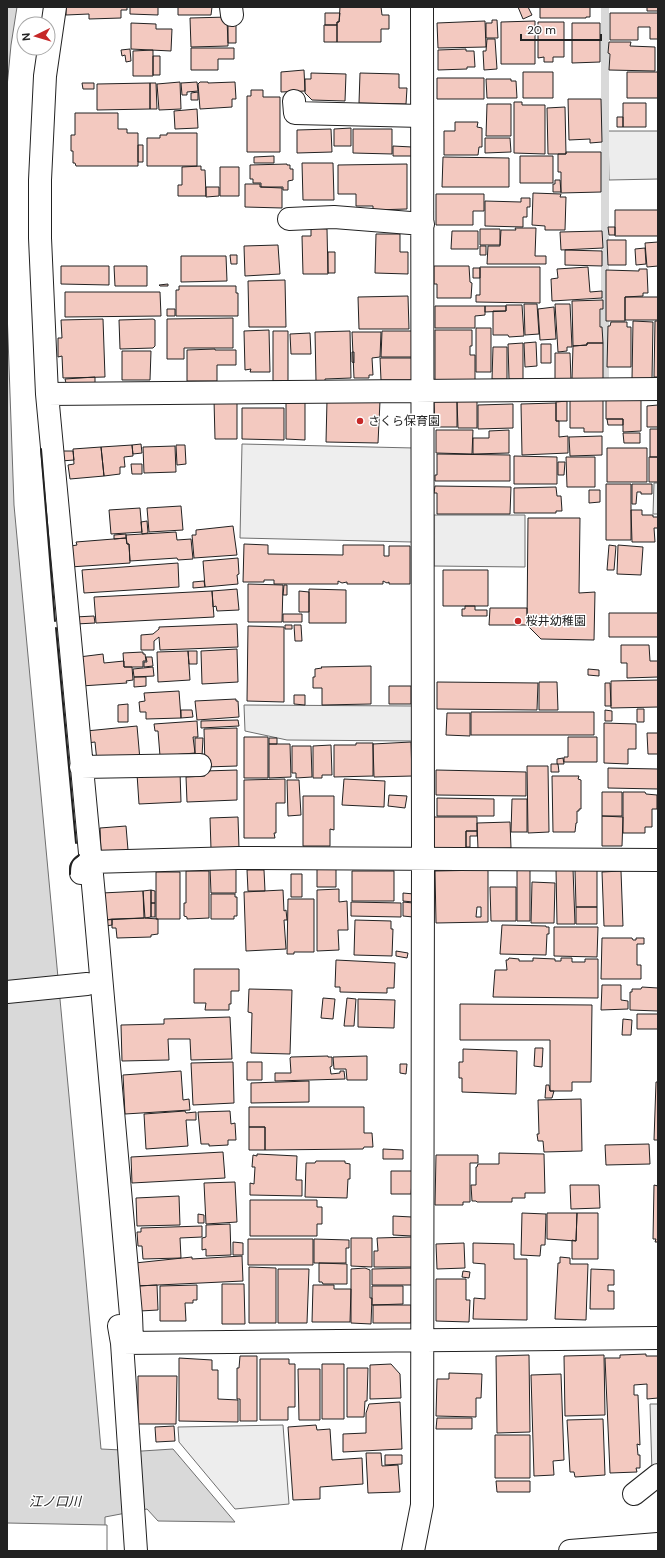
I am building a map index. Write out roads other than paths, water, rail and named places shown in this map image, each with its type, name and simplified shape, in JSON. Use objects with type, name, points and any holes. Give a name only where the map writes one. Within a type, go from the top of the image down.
[{"type":"street","points":[[55,7],[45,76],[40,180],[40,238],[46,394],[131,1315],[127,1343],[128,1446],[136,1551]]},
{"type":"street","points":[[413,1551],[422,1505],[422,7]]},
{"type":"street","points":[[294,101],[295,113],[422,116]]},
{"type":"street","points":[[289,219],[334,218],[422,224]]},
{"type":"street","points":[[46,394],[658,389]]},
{"type":"street","points":[[81,767],[200,765]]},
{"type":"street","points":[[127,1343],[116,1305],[78,986],[79,893],[82,870],[90,862],[238,858],[658,860]]},
{"type":"street","points":[[7,992],[78,986]]},
{"type":"street","points":[[127,1343],[658,1338]]},
{"type":"street","points":[[634,1494],[658,1475]]},
{"type":"street","points":[[570,1551],[658,1544]]},
{"type":"water","points":[[7,7],[17,7],[11,45],[7,87]]},
{"type":"water","name":"江ノ口川","points":[[7,310],[14,505],[101,1449],[142,1451],[173,1449],[235,1522],[158,1521],[147,1509],[105,1517],[105,1551],[7,1551]]},
{"type":"waterway","points":[[605,7],[605,380]]},
{"type":"place","name":"さくら保育園","points":[[360,421]]},
{"type":"place","name":"桜井幼稚園","points":[[518,621]]}]
